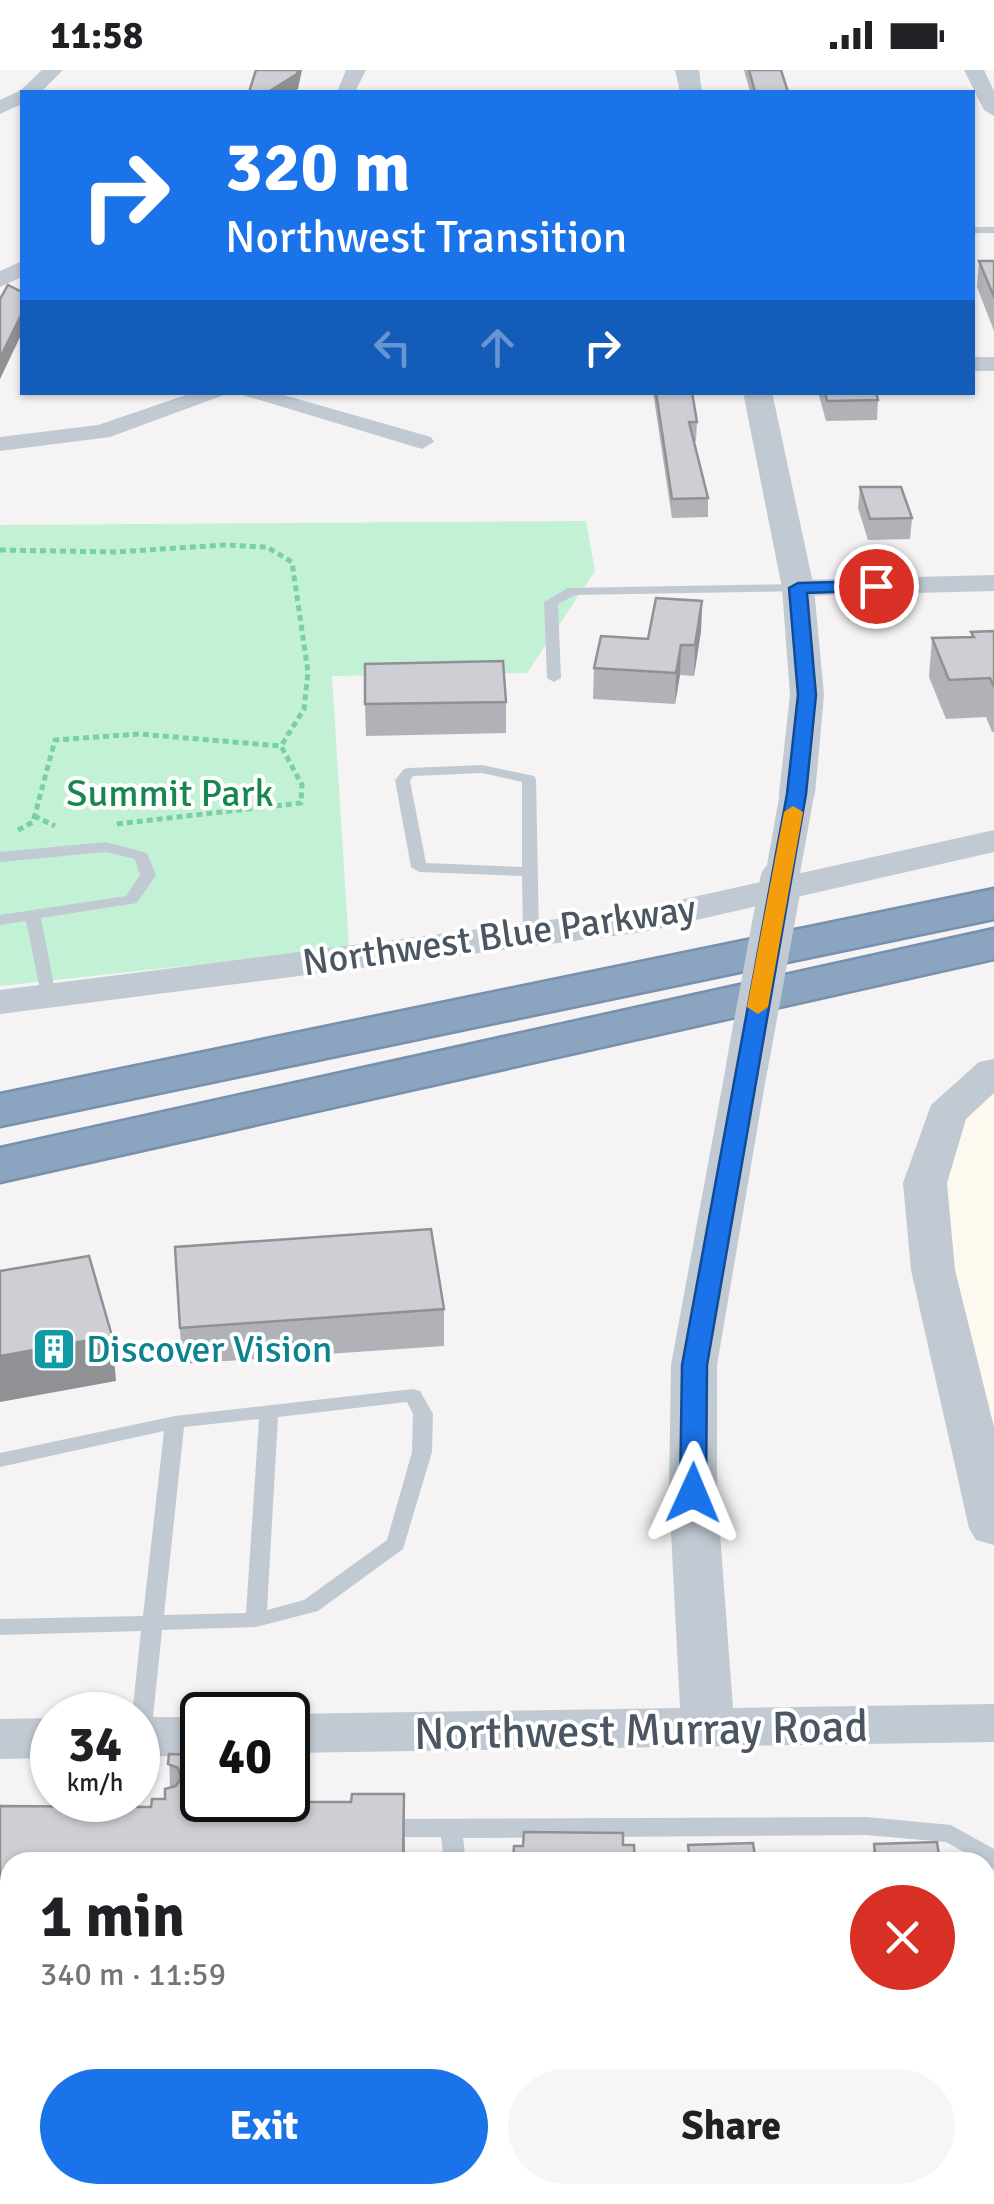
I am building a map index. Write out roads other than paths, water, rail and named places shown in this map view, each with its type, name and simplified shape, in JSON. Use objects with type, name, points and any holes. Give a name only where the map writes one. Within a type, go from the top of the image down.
[{"type":"highway","points":[[0,1110],[994,904]]},
{"type":"highway","points":[[0,1164],[994,944]]},
{"type":"street","points":[[32,90],[52,70]]},
{"type":"street","points":[[974,70],[994,110]]},
{"type":"street","points":[[0,444],[101,432],[211,395]]},
{"type":"street","points":[[256,395],[422,442]]},
{"type":"street","points":[[708,1727],[693,1493],[694,1365],[797,794],[807,695],[798,588],[758,395]]},
{"type":"street","points":[[798,588],[994,584]]},
{"type":"street","name":"Northwest Blue Parkway","points":[[0,1002],[644,920],[994,841]]},
{"type":"street","points":[[989,1082],[946,1114],[925,1183],[932,1270],[989,1488]]},
{"type":"street","name":"Northwest Murray Road","points":[[310,1734],[994,1723]]},
{"type":"street","points":[[0,1739],[30,1738]]},
{"type":"lane","points":[[554,678],[552,602],[572,591],[798,588]]},
{"type":"lane","points":[[529,872],[419,866],[402,780],[410,772],[482,768],[529,779],[531,934]]},
{"type":"lane","points":[[0,857],[106,846],[142,856],[148,875],[131,900],[0,920]]},
{"type":"lane","points":[[33,916],[48,996]]},
{"type":"lane","points":[[0,1460],[175,1422],[412,1395],[423,1414],[422,1452],[396,1544],[311,1606],[256,1620],[152,1626],[0,1627]]},
{"type":"lane","points":[[256,1620],[269,1412]]},
{"type":"lane","points":[[144,1692],[175,1422]]},
{"type":"lane","points":[[352,1827],[866,1826],[952,1834],[981,1852]]},
{"type":"lane","points":[[451,1829],[454,1852]]},
{"type":"place","name":"Discover Vision","points":[[54,1349]]},
{"type":"park label","name":"Summit Park","points":[[170,793]]}]
